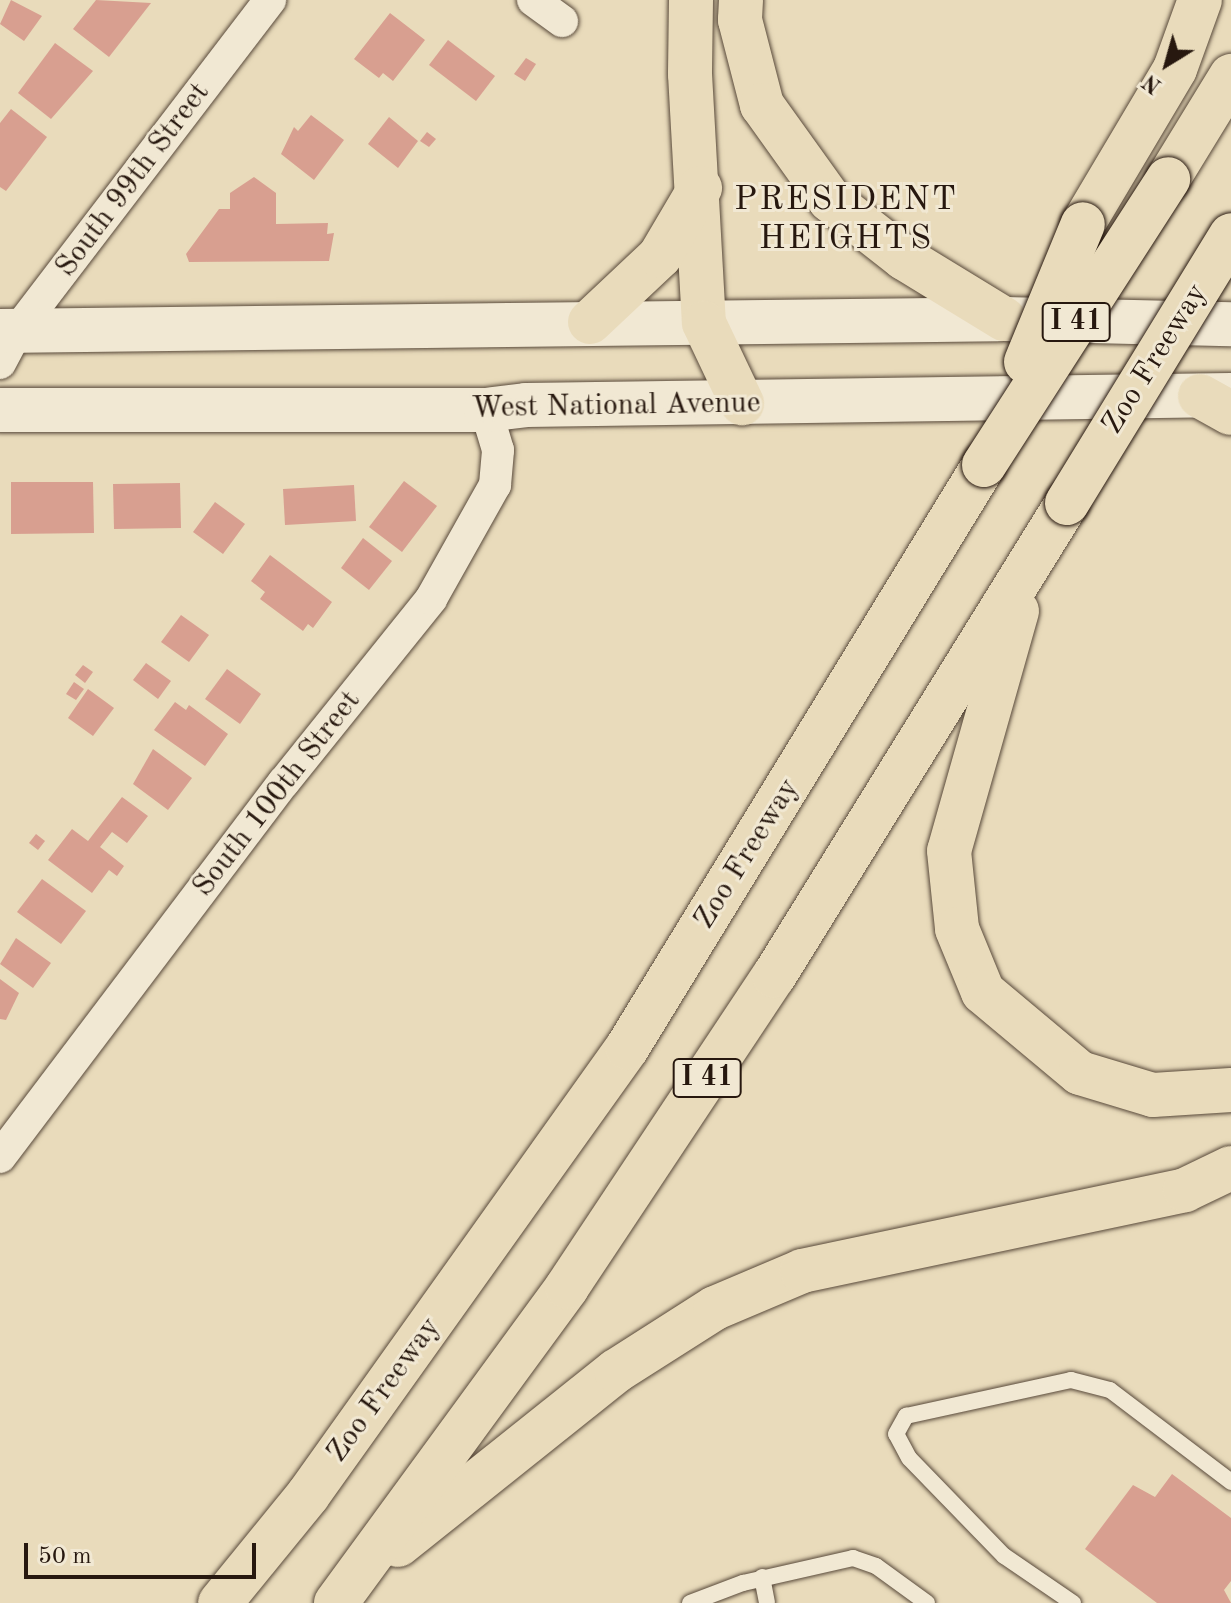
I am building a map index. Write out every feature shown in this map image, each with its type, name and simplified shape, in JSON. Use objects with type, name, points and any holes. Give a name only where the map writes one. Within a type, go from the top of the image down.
[{"type":"highway","points":[[691,0],[690,74],[700,188],[704,323],[742,403]]},
{"type":"highway","points":[[741,0],[740,20],[762,105],[830,200],[904,258],[1004,319]]},
{"type":"highway","points":[[974,484],[1083,224],[1175,69],[1200,0]]},
{"type":"highway","name":"Zoo Freeway","points":[[220,1603],[308,1495],[627,1048],[974,484],[1231,76]]},
{"type":"highway","points":[[590,322],[660,256],[700,188]]},
{"type":"highway","name":"Zoo Freeway","points":[[346,1591],[567,1287],[774,976],[1231,235]]},
{"type":"highway","points":[[1032,560],[949,851],[957,929],[983,992],[1080,1073],[1153,1095],[1231,1090]]},
{"type":"highway","points":[[346,1591],[616,1371],[715,1308],[802,1271],[1185,1190],[1231,1168]]},
{"type":"main road","points":[[6,342],[590,322],[1004,319],[1231,324]]},
{"type":"main road","name":"West National Avenue","points":[[0,410],[486,410],[742,403],[1221,401]]},
{"type":"street","name":"South 99th Street","points":[[6,342],[270,0]]},
{"type":"street","points":[[533,0],[562,21]]},
{"type":"street","name":"South 100th Street","points":[[0,1157],[284,782],[431,599],[495,485],[498,450],[486,410]]},
{"type":"lane","points":[[1073,1603],[1004,1556],[909,1458],[896,1434],[906,1416],[1071,1380],[1110,1390],[1231,1482]]},
{"type":"lane","points":[[690,1603],[762,1577],[853,1558],[876,1566],[927,1603]]},
{"type":"lane","points":[[762,1577],[767,1603]]},
{"type":"building","points":[[11,0],[42,16],[24,41],[0,24]]},
{"type":"building","points":[[96,0],[151,3],[109,57],[73,29]]},
{"type":"building","points":[[390,13],[425,40],[393,81],[383,73],[379,78],[354,59]]},
{"type":"building","points":[[448,40],[495,76],[476,101],[429,65]]},
{"type":"building","points":[[55,43],[93,71],[51,119],[18,93]]},
{"type":"building","points":[[526,58],[536,64],[525,81],[514,74]]},
{"type":"building","points":[[11,109],[47,137],[6,191],[0,187],[0,123]]},
{"type":"building","points":[[311,115],[344,140],[314,180],[281,154],[294,127],[298,131]]},
{"type":"building","points":[[389,117],[418,141],[398,168],[368,144]]},
{"type":"building","points":[[427,132],[436,139],[429,147],[420,141]]},
{"type":"building","points":[[254,177],[276,193],[276,224],[328,223],[327,234],[334,233],[329,261],[189,262],[186,254],[219,209],[230,209],[230,193]]},
{"type":"building","points":[[404,481],[437,506],[402,552],[369,527]]},
{"type":"building","points":[[11,482],[93,482],[94,533],[11,534]]},
{"type":"building","points":[[180,483],[181,528],[114,529],[113,484]]},
{"type":"building","points":[[354,485],[356,521],[285,525],[283,489]]},
{"type":"building","points":[[215,502],[245,524],[223,554],[193,532]]},
{"type":"building","points":[[363,538],[392,561],[369,590],[341,568]]},
{"type":"building","points":[[270,555],[332,602],[313,628],[308,624],[303,631],[260,599],[265,592],[251,581]]},
{"type":"building","points":[[181,615],[209,635],[189,662],[161,642]]},
{"type":"building","points":[[146,663],[171,681],[158,699],[133,680]]},
{"type":"building","points":[[83,665],[93,672],[85,683],[75,675]]},
{"type":"building","points":[[227,669],[261,694],[240,724],[205,699]]},
{"type":"building","points":[[74,682],[84,689],[76,700],[66,694]]},
{"type":"building","points":[[88,689],[114,708],[93,736],[68,718]]},
{"type":"building","points":[[175,702],[186,710],[189,705],[228,734],[205,766],[154,730]]},
{"type":"building","points":[[153,749],[192,778],[168,810],[133,784]]},
{"type":"building","points":[[122,797],[148,816],[127,843],[112,832],[100,847],[124,866],[117,876],[109,870],[92,893],[48,860],[72,829],[88,841]]},
{"type":"building","points":[[36,834],[45,841],[38,850],[29,843]]},
{"type":"building","points":[[42,879],[86,911],[61,944],[17,912]]},
{"type":"building","points":[[16,938],[51,963],[33,988],[0,964]]},
{"type":"building","points":[[0,979],[19,993],[6,1020],[0,1019]]},
{"type":"building","points":[[1172,1474],[1231,1518],[1231,1581],[1224,1590],[1231,1603],[1157,1603],[1085,1549],[1133,1485],[1155,1497]]},
{"type":"district","name":"PRESIDENT HEIGHTS","points":[[846,220]]}]
